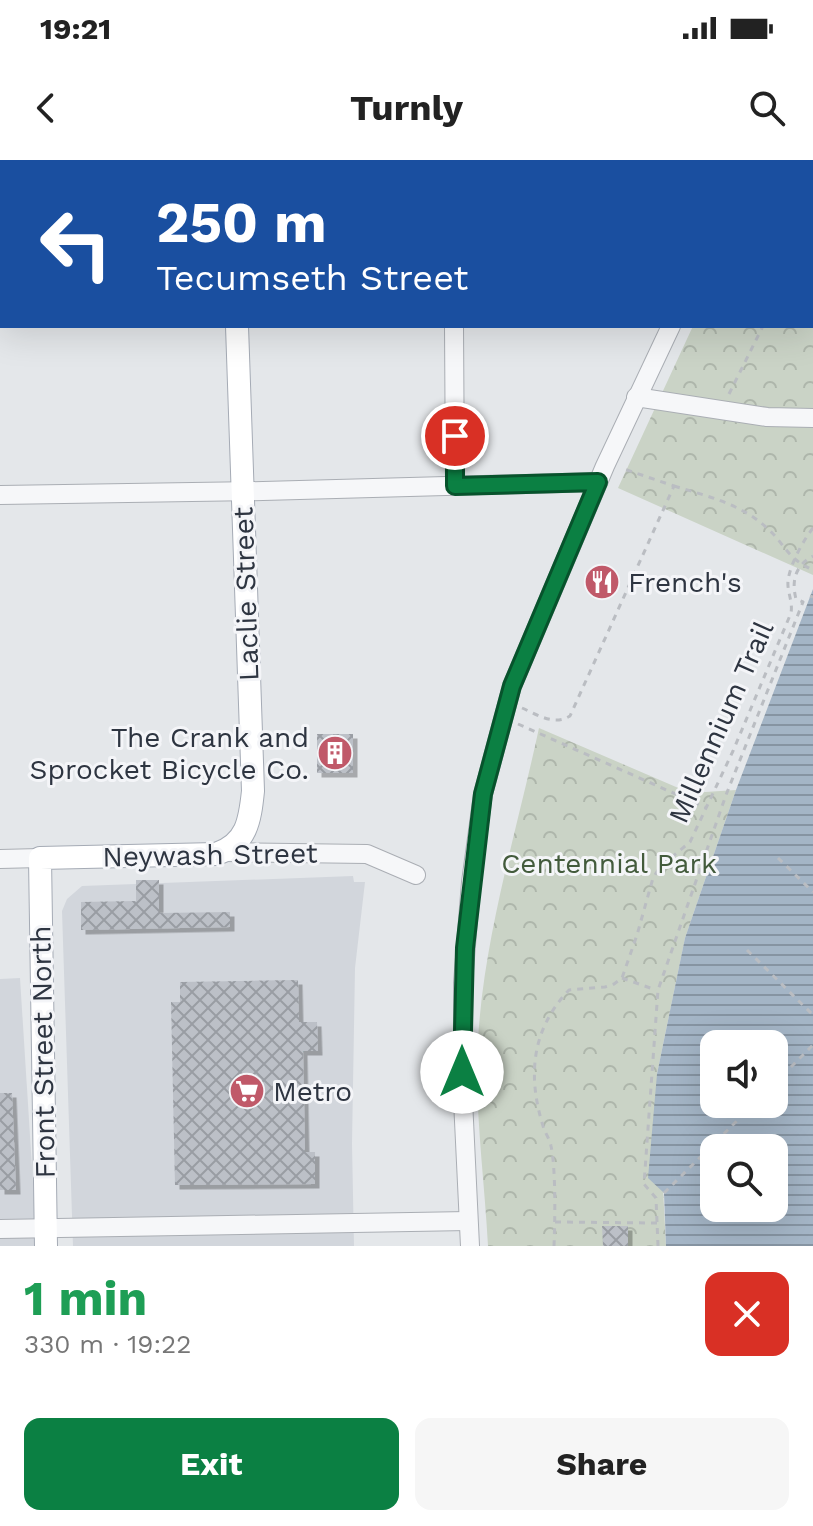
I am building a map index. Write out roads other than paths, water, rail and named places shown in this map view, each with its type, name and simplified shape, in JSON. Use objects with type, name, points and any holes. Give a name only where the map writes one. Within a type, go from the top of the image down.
[{"type":"main road","name":"Laclie Street","points":[[224,852],[244,835],[249,823],[253,791],[237,328]]},
{"type":"main road","name":"Neywash Street","points":[[40,858],[208,855],[224,852]]},
{"type":"main road","name":"Front Street North","points":[[40,858],[45,1237]]},
{"type":"street","points":[[454,328],[455,486]]},
{"type":"street","points":[[470,1246],[463,1100],[463,983],[471,882],[483,794],[512,686],[598,482],[670,328]]},
{"type":"street","points":[[636,397],[767,417],[813,418]]},
{"type":"street","points":[[0,495],[598,482]]},
{"type":"street","name":"Neywash Street","points":[[224,852],[367,854],[416,875]]},
{"type":"street","name":"Neywash Street","points":[[0,859],[40,858]]},
{"type":"street","points":[[0,1229],[45,1237],[468,1221]]},
{"type":"water","points":[[813,589],[813,1246],[666,1246],[664,1193],[648,1178],[657,1074],[685,938],[736,790]]},
{"type":"place","name":"French's","points":[[602,582]]},
{"type":"place","name":"The Crank and Sprocket Bicycle Co.","points":[[335,753]]},
{"type":"place","name":"Metro","points":[[247,1091]]},
{"type":"park label","name":"Centennial Park","points":[[609,863]]}]
